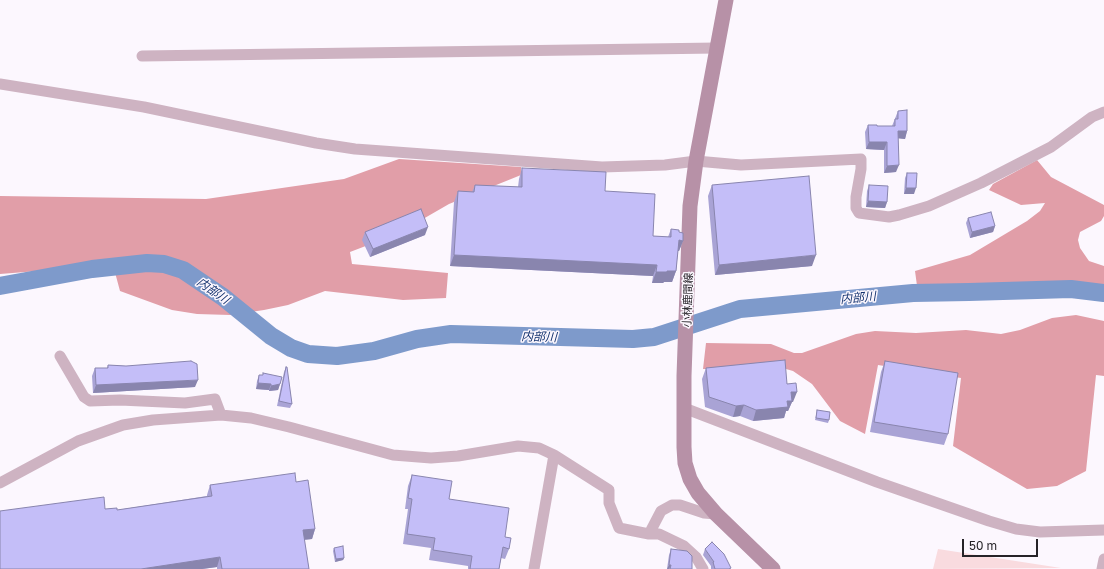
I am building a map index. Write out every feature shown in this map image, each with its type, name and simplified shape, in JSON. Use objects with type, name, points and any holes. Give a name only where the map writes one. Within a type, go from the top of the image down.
[{"type":"main road","name":"小林鹿間線","points":[[726,0],[696,161],[690,206],[688,298],[684,376],[685,463],[690,479],[698,493],[716,514],[773,569]]},
{"type":"street","points":[[142,56],[717,48]]},
{"type":"street","points":[[0,84],[144,107],[316,143],[355,149],[602,167],[665,165],[696,161],[741,165],[861,159],[856,208],[859,213],[889,217],[929,206],[981,183],[1051,147],[1092,117],[1104,112]]},
{"type":"street","points":[[60,356],[84,397],[90,401],[120,400],[185,403],[215,399],[221,415]]},
{"type":"street","points":[[684,408],[876,482],[1016,529],[1040,532],[1104,530]]},
{"type":"street","points":[[0,484],[78,441],[123,425],[153,420],[221,415],[251,418],[282,425],[393,455],[432,458],[458,456],[518,446],[539,448],[554,455],[610,490],[609,503],[619,528],[649,534],[659,534],[684,546],[696,557],[703,569]]},
{"type":"street","points":[[534,569],[554,455]]},
{"type":"street","points":[[649,534],[661,511],[672,504],[680,505],[704,514],[716,514]]},
{"type":"street","points":[[1102,569],[1104,559]]},
{"type":"shaded area","points":[[399,159],[521,167],[521,175],[449,204],[397,234],[350,252],[352,264],[448,273],[446,298],[403,300],[325,291],[288,305],[264,310],[230,315],[197,314],[172,310],[120,291],[113,265],[0,274],[0,196],[206,199],[344,179]]},
{"type":"shaded area","points":[[1037,160],[1051,177],[1104,205],[1104,216],[1101,221],[1080,232],[1078,240],[1080,248],[1089,261],[1104,266],[1104,290],[1061,289],[918,293],[915,271],[970,255],[1027,221],[1040,211],[1045,203],[1021,205],[989,190],[993,184]]},
{"type":"shaded area","points":[[1076,315],[1104,321],[1104,376],[1096,375],[1086,471],[1057,486],[1027,489],[953,446],[961,378],[878,365],[865,434],[840,421],[812,384],[793,371],[786,369],[703,369],[706,343],[771,344],[794,353],[802,353],[856,334],[875,331],[916,333],[966,330],[1001,334],[1020,330],[1052,318]]},
{"type":"shaded area","points":[[938,549],[1061,568],[933,569]]},
{"type":"building","points":[[907,110],[907,131],[898,131],[899,165],[887,166],[887,142],[869,142],[868,125],[895,126],[895,119],[898,119],[898,111]]},
{"type":"building","points":[[522,168],[606,172],[605,191],[655,194],[653,236],[671,237],[671,229],[679,230],[679,232],[683,233],[683,241],[679,240],[676,271],[656,272],[657,265],[454,255],[458,191],[474,192],[475,185],[522,187]]},
{"type":"building","points":[[907,173],[917,173],[916,188],[906,188]]},
{"type":"building","points":[[809,176],[816,255],[719,265],[712,185]]},
{"type":"building","points":[[869,185],[888,186],[887,202],[868,201]]},
{"type":"building","points":[[421,209],[428,227],[373,249],[365,232]]},
{"type":"building","points":[[991,212],[995,226],[972,232],[968,218]]},
{"type":"building","points":[[785,360],[787,384],[796,383],[797,392],[791,392],[792,401],[787,401],[788,407],[756,410],[744,405],[736,406],[709,397],[706,368]]},
{"type":"building","points":[[191,361],[197,364],[198,380],[96,385],[95,368],[108,368],[108,365],[126,366]]},
{"type":"building","points":[[885,361],[958,373],[948,434],[874,422]]},
{"type":"building","points":[[287,367],[292,404],[279,401]]},
{"type":"building","points":[[263,373],[282,377],[280,384],[271,386],[271,384],[258,383],[259,375],[263,375]]},
{"type":"building","points":[[817,410],[830,412],[829,420],[816,418]]},
{"type":"building","points":[[295,473],[296,482],[308,480],[315,529],[303,530],[309,569],[222,569],[220,557],[141,569],[0,569],[0,511],[104,497],[105,509],[117,508],[117,510],[212,496],[210,485]]},
{"type":"building","points":[[412,475],[452,481],[449,499],[509,508],[505,537],[511,538],[509,549],[503,547],[499,569],[470,569],[472,556],[433,550],[435,538],[407,534],[412,499],[408,498]]},
{"type":"building","points":[[712,542],[724,554],[731,568],[715,569],[714,562],[705,549]]},
{"type":"building","points":[[343,546],[344,558],[336,559],[334,548]]},
{"type":"building","points":[[671,549],[687,551],[692,556],[692,569],[670,569]]},
{"type":"waterway","name":"内部川","points":[[0,286],[92,269],[147,263],[164,264],[183,270],[223,297],[271,336],[291,348],[308,354],[337,356],[374,351],[417,339],[451,334],[633,339],[654,337],[740,309],[913,293],[1071,289],[1104,293]]}]
